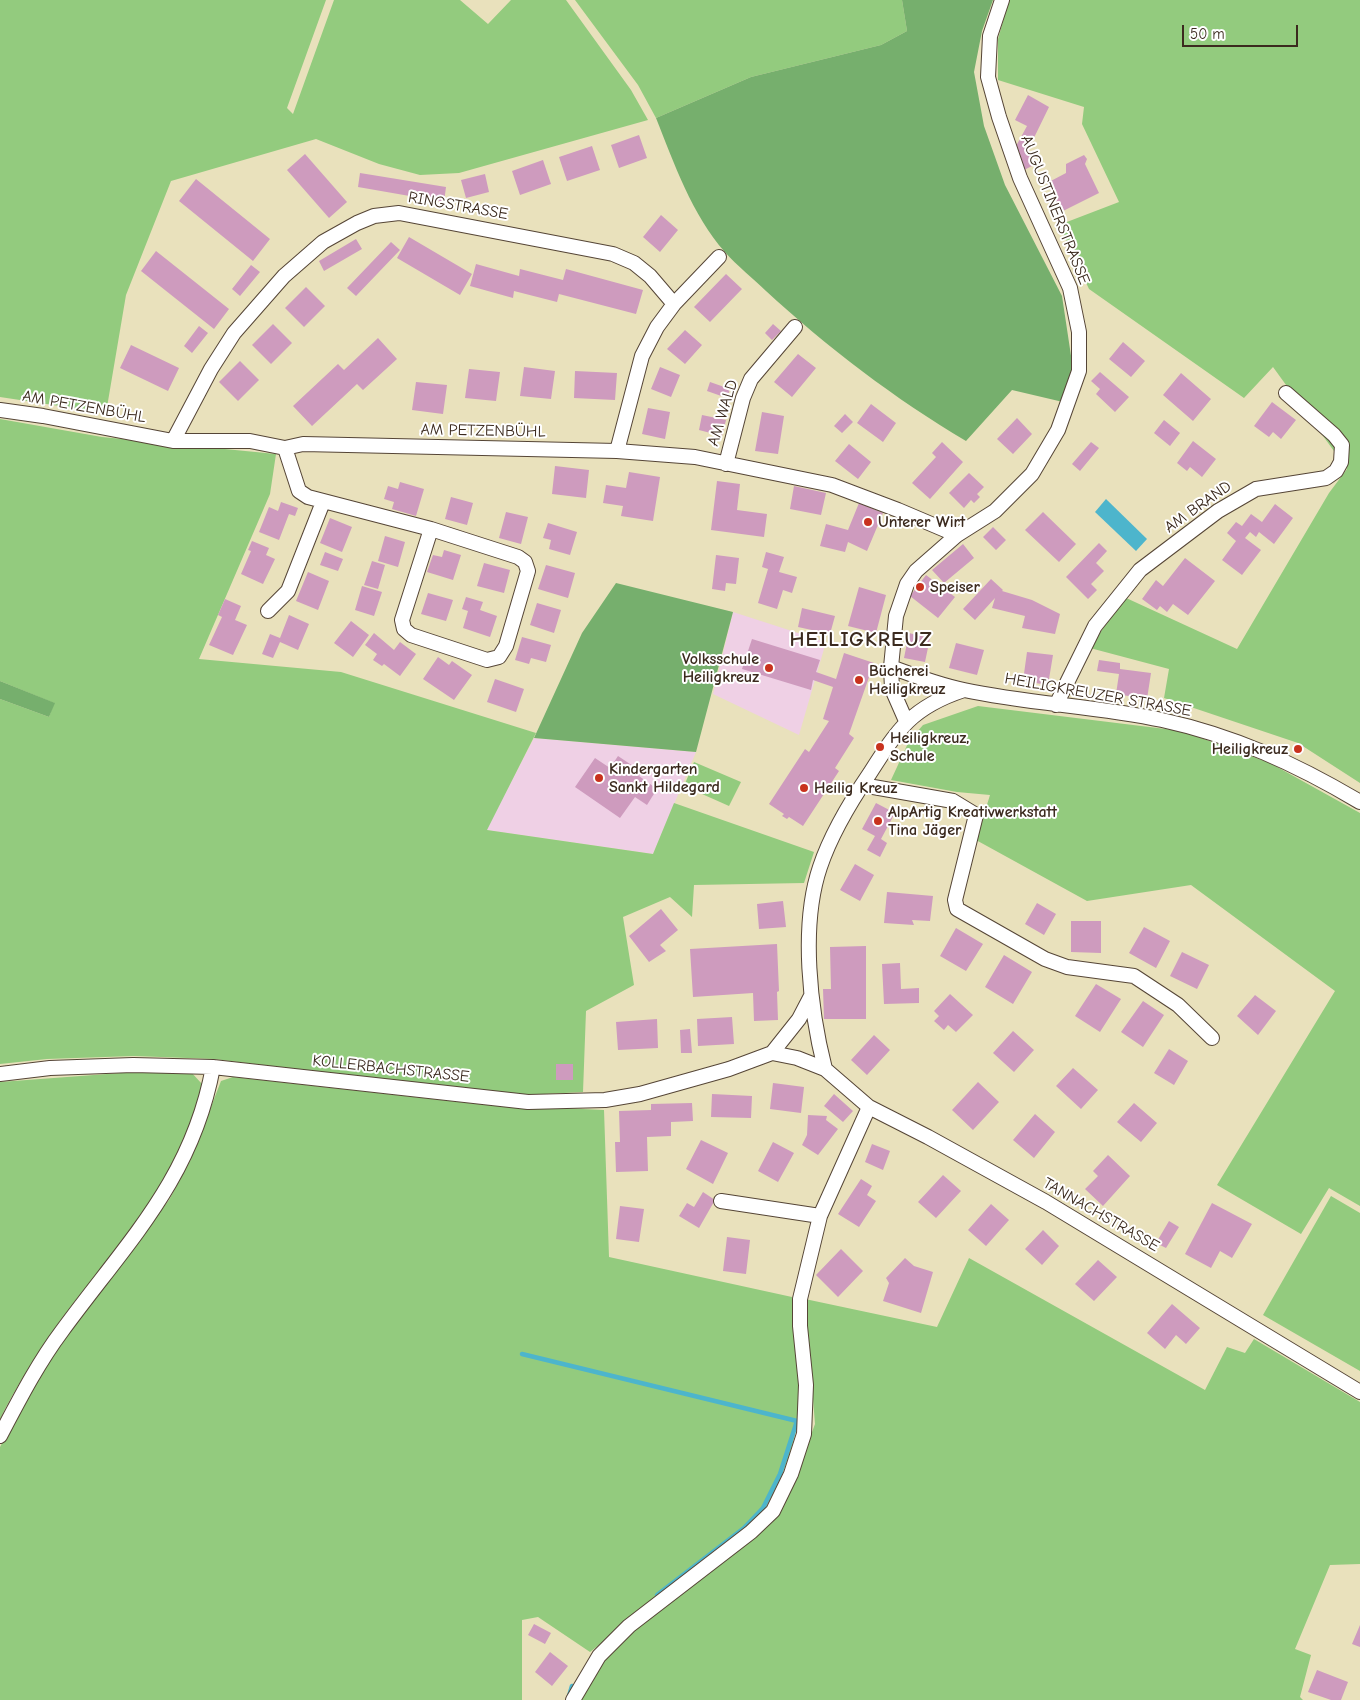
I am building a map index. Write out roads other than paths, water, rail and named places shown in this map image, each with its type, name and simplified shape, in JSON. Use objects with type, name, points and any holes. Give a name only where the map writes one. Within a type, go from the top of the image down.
[{"type":"street","name":"AUGUSTINERSTRASSE","points":[[891,667],[896,616],[907,584],[916,571],[957,536],[995,511],[1032,474],[1058,430],[1079,370],[1079,332],[1070,288],[1020,178],[998,117],[988,77],[990,36],[1002,0]]},
{"type":"street","name":"RINGSTRASSE","points":[[173,441],[211,368],[234,333],[284,276],[323,242],[374,216],[399,213],[418,216],[613,254],[634,263],[650,276],[674,304]]},
{"type":"street","points":[[617,451],[642,356],[657,327],[674,304],[719,257]]},
{"type":"street","name":"AM WALD","points":[[726,464],[743,398],[751,379],[795,326]]},
{"type":"street","name":"AM BRAND","points":[[1056,705],[1095,626],[1140,570],[1218,511],[1256,489],[1309,482],[1326,478],[1336,471],[1340,462],[1342,445],[1334,435],[1286,393]]},
{"type":"street","name":"AM PETZENBÜHL","points":[[0,410],[43,416],[173,441],[250,441],[286,448],[304,444],[617,451],[695,457],[832,485],[898,510],[957,536]]},
{"type":"street","points":[[286,448],[299,491],[308,497],[431,529],[518,557],[525,562],[528,571],[506,646],[499,657],[486,660],[411,635],[404,629],[402,620],[431,529]]},
{"type":"street","points":[[268,611],[288,591],[323,502]]},
{"type":"street","points":[[891,667],[892,689],[906,721]]},
{"type":"street","name":"HEILIGKREUZER STRASSE","points":[[891,667],[964,690],[1161,720],[1228,738],[1273,754],[1313,774],[1360,802]]},
{"type":"street","name":"HEILIGKREUZER STRASSE","points":[[772,1053],[799,1020],[810,996],[811,906],[819,868],[827,849],[862,784],[906,721],[942,697],[964,690]]},
{"type":"street","points":[[862,784],[953,801],[976,815],[955,900],[957,909],[1045,959],[1067,967],[1134,976],[1178,1004],[1212,1038]]},
{"type":"street","points":[[810,996],[816,1034],[825,1069]]},
{"type":"street","name":"KOLLERBACHSTRASSE","points":[[0,1074],[50,1068],[133,1065],[213,1067],[528,1102],[605,1100],[640,1094],[729,1069],[772,1053]]},
{"type":"street","name":"TANNACHSTRASSE","points":[[772,1053],[797,1058],[825,1069],[869,1107],[1046,1202],[1360,1392]]},
{"type":"street","points":[[0,1436],[23,1391],[60,1332],[162,1198],[184,1160],[207,1101],[213,1067]]},
{"type":"street","points":[[573,1700],[598,1656],[629,1626],[751,1532],[773,1511],[791,1474],[804,1434],[806,1385],[800,1326],[800,1300],[820,1216],[869,1107]]},
{"type":"street","points":[[721,1201],[820,1216]]},
{"type":"water","points":[[1106,499],[1147,539],[1136,551],[1095,512]]},
{"type":"waterway","points":[[522,1354],[797,1421],[780,1474],[763,1508],[744,1528],[657,1595]]},
{"type":"waterway","points":[[569,1696],[572,1686]]},
{"type":"place","name":"Unterer Wirt","points":[[868,522]]},
{"type":"place","name":"Speiser","points":[[920,587]]},
{"type":"place","name":"Volksschule Heiligkreuz","points":[[769,668]]},
{"type":"place","name":"Bücherei Heiligkreuz","points":[[859,680]]},
{"type":"place","name":"Heiligkreuz, Schule","points":[[880,747]]},
{"type":"place","name":"Heiligkreuz","points":[[1298,749]]},
{"type":"place","name":"Kindergarten Sankt Hildegard","points":[[599,778]]},
{"type":"place","name":"Heilig Kreuz","points":[[804,788]]},
{"type":"place","name":"AlpArtig Kreativwerkstatt Tina Jäger","points":[[878,821]]},
{"type":"district","name":"HEILIGKREUZ","points":[[861,640]]}]
